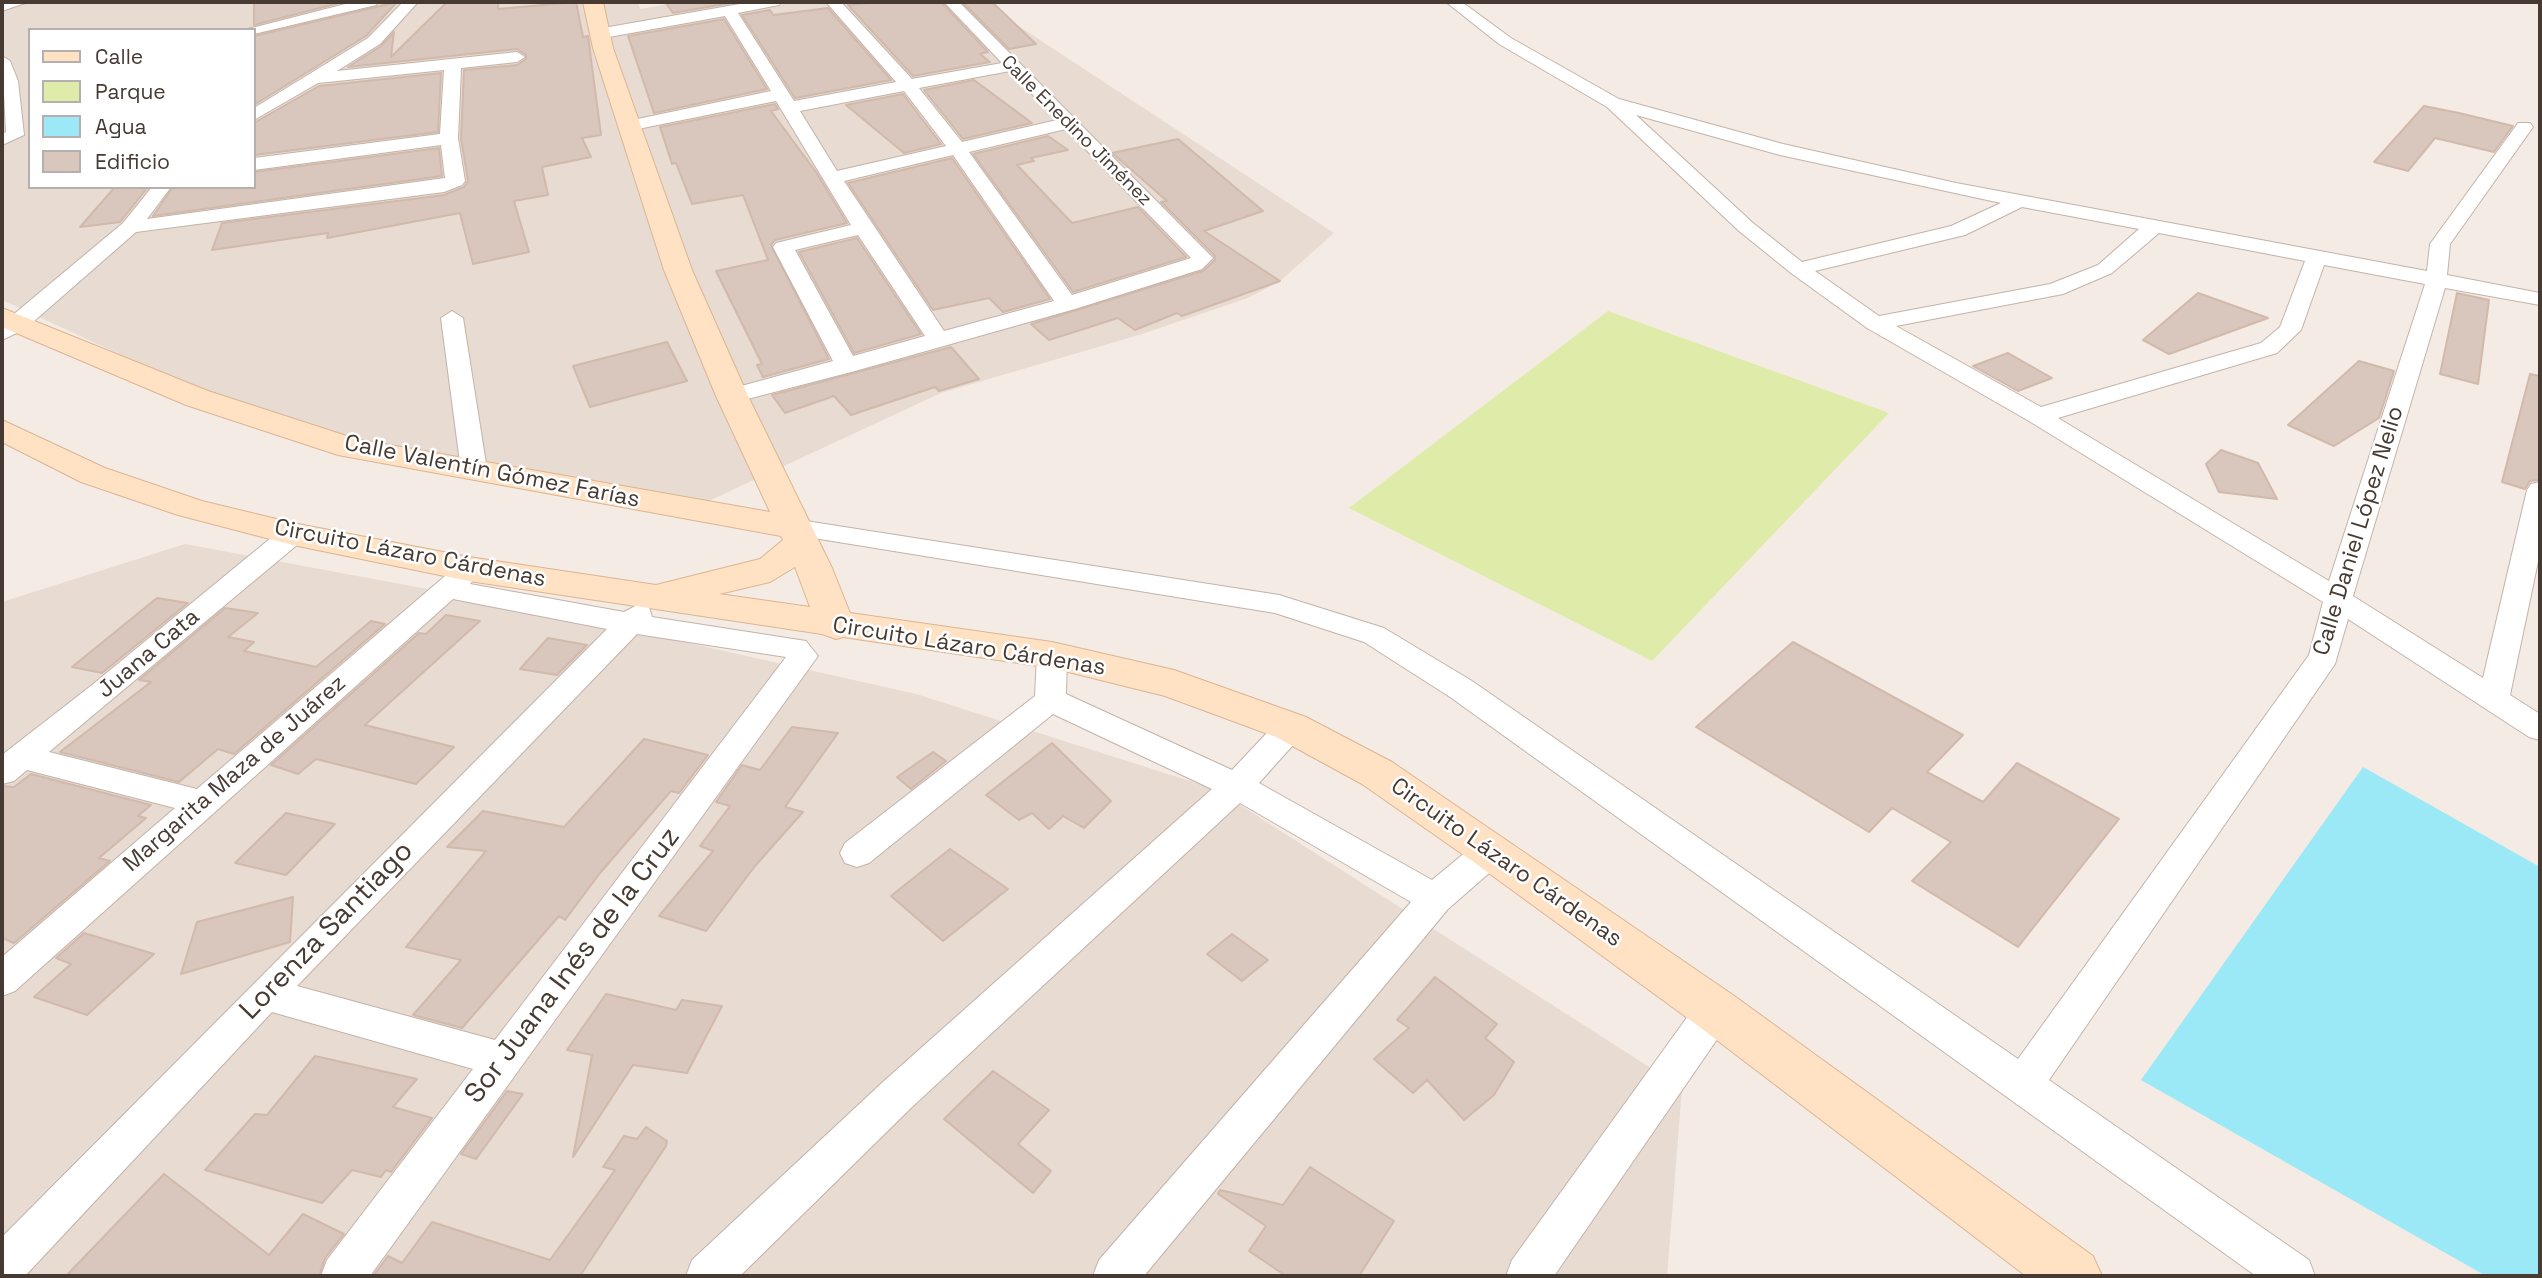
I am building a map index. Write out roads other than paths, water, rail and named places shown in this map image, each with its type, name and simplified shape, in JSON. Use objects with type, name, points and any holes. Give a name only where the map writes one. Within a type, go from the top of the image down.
[{"type":"street","points":[[2,6],[21,2]]},
{"type":"street","points":[[256,29],[371,2]]},
{"type":"street","points":[[256,114],[374,41],[411,2]]},
{"type":"street","points":[[593,2],[598,34],[678,270],[836,626]]},
{"type":"street","points":[[598,34],[774,2]]},
{"type":"street","points":[[732,396],[1067,304],[957,148],[908,85],[833,2]]},
{"type":"street","name":"Calle Enedino Jiménez","points":[[951,2],[1011,66],[1203,258],[1195,265],[1067,304]]},
{"type":"street","points":[[1452,2],[1505,41],[1613,103],[1746,227],[1798,270],[1875,323],[2038,416],[2338,599],[2540,729]]},
{"type":"street","points":[[729,10],[787,100],[863,228],[938,339]]},
{"type":"street","points":[[318,78],[517,57]]},
{"type":"street","points":[[130,228],[444,186],[454,181],[449,138],[453,64]]},
{"type":"street","points":[[628,126],[787,100],[908,85],[1011,66]]},
{"type":"street","points":[[2,140],[15,135],[4,69],[28,76]]},
{"type":"street","points":[[1613,103],[1780,149],[2019,201],[2436,282],[2540,299]]},
{"type":"street","points":[[832,178],[1068,123]]},
{"type":"street","name":"Calle Daniel López Nelio","points":[[2023,1084],[2323,657],[2338,599],[2436,282],[2441,244],[2524,127]]},
{"type":"street","points":[[256,164],[449,138]]},
{"type":"street","points":[[7,325],[130,228],[160,189]]},
{"type":"street","points":[[1798,270],[1958,231],[1988,219],[2019,201]]},
{"type":"street","points":[[847,366],[783,247],[863,228]]},
{"type":"street","points":[[1875,323],[2055,289],[2105,269],[2153,228]]},
{"type":"street","points":[[2038,416],[2269,348],[2290,330],[2316,259]]},
{"type":"street","points":[[452,318],[474,470]]},
{"type":"street","name":"Calle Valentín Gómez Farías","points":[[7,325],[197,398],[350,448],[797,535]]},
{"type":"street","name":"Circuito Lázaro Cárdenas","points":[[2,434],[93,475],[190,508],[458,579],[642,611],[836,626],[1052,655],[1174,684],[1291,727],[1377,773],[1491,851],[1714,1010],[2073,1276]]},
{"type":"street","points":[[2494,698],[2540,490]]},
{"type":"street","name":"Juana Cata","points":[[11,764],[103,693],[293,534]]},
{"type":"street","points":[[642,611],[682,588],[757,574],[773,567],[797,535]]},
{"type":"street","points":[[797,535],[1279,604],[1374,635],[1461,689],[2293,1276]]},
{"type":"street","name":"Margarita Maza de Juárez","points":[[2,980],[458,579]]},
{"type":"street","name":"Sor Juana Inés de la Cruz","points":[[343,1276],[803,656],[795,648],[642,611]]},
{"type":"street","name":"Lorenza Santiago","points":[[2,1268],[265,993],[642,611]]},
{"type":"street","points":[[857,853],[1050,700],[1052,655]]},
{"type":"street","points":[[1050,700],[1237,786],[1435,899]]},
{"type":"street","points":[[708,1276],[898,1094],[1237,786],[1291,727]]},
{"type":"street","points":[[11,764],[203,803]]},
{"type":"street","points":[[1115,1276],[1435,899],[1491,851]]},
{"type":"street","points":[[265,993],[503,1060]]},
{"type":"street","points":[[1528,1276],[1714,1010]]},
{"type":"water","points":[[2363,767],[2540,867],[2540,1276],[2486,1276],[2141,1080]]}]
